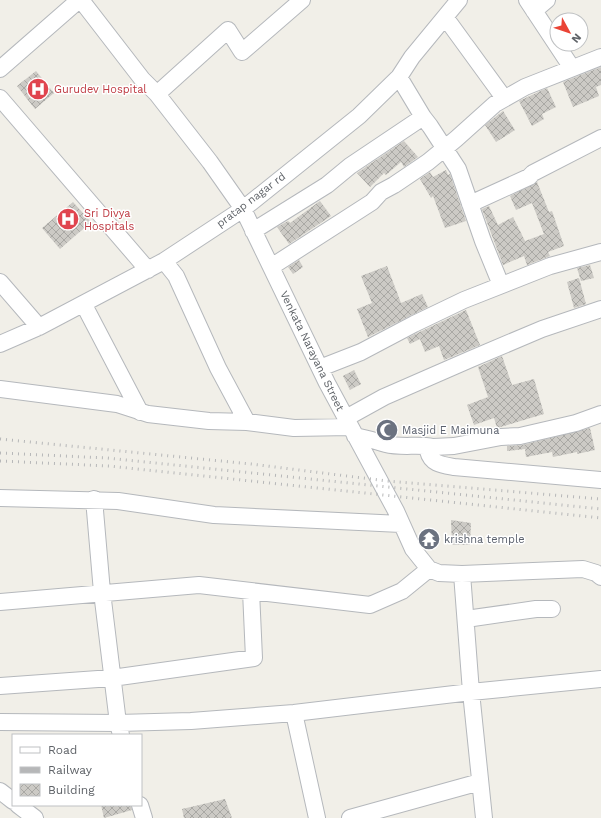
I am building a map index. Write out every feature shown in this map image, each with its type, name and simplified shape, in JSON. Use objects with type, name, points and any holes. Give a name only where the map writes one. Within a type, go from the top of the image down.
[{"type":"street","points":[[0,69],[80,0]]},
{"type":"street","name":"Venkata Narayana Street","points":[[80,0],[142,79],[157,94],[210,162],[243,209],[320,368],[413,549],[429,569]]},
{"type":"street","points":[[157,94],[228,30],[242,52],[302,0]]},
{"type":"street","name":"pratap nagar rd","points":[[0,344],[84,305],[164,262],[243,209],[359,116],[399,77],[412,57],[459,0]]},
{"type":"street","points":[[547,0],[530,6],[572,68]]},
{"type":"street","points":[[446,17],[504,98]]},
{"type":"street","points":[[271,268],[372,202],[381,192],[394,185],[444,149],[495,104],[504,98],[525,87],[601,57]]},
{"type":"street","points":[[399,77],[422,117],[430,126],[458,169],[501,286]]},
{"type":"street","points":[[0,98],[148,270]]},
{"type":"street","points":[[253,231],[327,185],[350,166],[422,117]]},
{"type":"street","points":[[470,204],[530,177],[533,173],[601,138]]},
{"type":"street","points":[[320,368],[361,352],[430,316],[501,286],[556,264],[601,252]]},
{"type":"street","points":[[164,262],[176,276],[218,368],[247,422]]},
{"type":"street","points":[[0,282],[39,327]]},
{"type":"street","points":[[84,305],[140,412]]},
{"type":"street","points":[[350,427],[384,397],[542,329],[601,308]]},
{"type":"street","points":[[0,389],[117,404],[140,412],[209,421],[247,422],[294,428],[350,427],[370,438],[386,444],[418,444],[433,447],[454,446],[501,437],[520,436],[576,423],[601,414]]},
{"type":"street","points":[[433,447],[428,451],[430,458],[440,464],[464,468],[601,480]]},
{"type":"street","points":[[0,498],[94,499],[214,515],[401,524]]},
{"type":"street","points":[[94,499],[102,592],[119,729]]},
{"type":"street","points":[[0,602],[102,592],[199,585],[370,605],[402,591],[429,569],[439,573],[462,574],[583,569],[596,573],[601,577]]},
{"type":"street","points":[[462,574],[471,692],[484,818]]},
{"type":"street","points":[[0,686],[112,678],[254,658],[251,591]]},
{"type":"street","points":[[466,619],[536,609],[552,609]]},
{"type":"street","points":[[0,722],[119,729],[192,721],[294,713],[471,692],[601,679]]},
{"type":"street","points":[[294,713],[317,818]]},
{"type":"street","points":[[350,818],[480,782]]},
{"type":"street","points":[[0,791],[12,800]]},
{"type":"street","points":[[19,806],[35,818]]},
{"type":"street","points":[[140,806],[144,818]]},
{"type":"building","points":[[601,67],[601,85],[596,87],[599,96],[573,107],[563,82]]},
{"type":"building","points":[[36,71],[54,93],[35,109],[17,86]]},
{"type":"building","points":[[547,88],[556,107],[542,114],[544,119],[532,126],[519,101]]},
{"type":"building","points":[[503,111],[515,130],[496,142],[485,125]]},
{"type":"building","points":[[404,141],[418,157],[404,167],[401,162],[386,175],[384,173],[370,187],[357,173]]},
{"type":"building","points":[[446,170],[448,175],[450,174],[466,221],[445,228],[433,196],[431,198],[420,179],[430,172],[433,177]]},
{"type":"building","points":[[537,182],[549,212],[552,211],[564,246],[548,252],[550,256],[527,265],[524,256],[503,265],[482,209],[489,206],[498,225],[513,217],[525,241],[544,234],[532,203],[516,210],[510,196]]},
{"type":"building","points":[[320,201],[331,216],[289,244],[277,227],[288,221],[290,223]]},
{"type":"building","points":[[73,202],[91,222],[60,249],[42,228]]},
{"type":"building","points":[[299,260],[303,267],[293,274],[288,267]]},
{"type":"building","points":[[590,265],[594,278],[581,281],[577,268]]},
{"type":"building","points":[[387,266],[401,303],[422,294],[428,307],[368,337],[357,309],[372,303],[361,276]]},
{"type":"building","points":[[579,278],[586,304],[574,308],[567,282]]},
{"type":"building","points":[[466,310],[480,345],[444,360],[439,346],[425,352],[420,339],[410,344],[407,338]]},
{"type":"building","points":[[502,356],[512,385],[534,379],[544,414],[497,428],[494,418],[474,425],[467,405],[488,397],[478,367]]},
{"type":"building","points":[[354,370],[361,384],[350,390],[343,376]]},
{"type":"building","points":[[590,428],[595,450],[553,457],[552,452],[526,457],[525,449],[507,451],[507,446],[522,445]]},
{"type":"building","points":[[451,520],[471,523],[470,545],[452,545]]},
{"type":"building","name":"krishna temple","points":[[434,532],[436,543],[425,547],[422,535]]},
{"type":"building","points":[[225,799],[232,818],[184,818],[182,809]]},
{"type":"building","points":[[101,806],[131,806],[132,810],[104,818]]},
{"type":"railway","points":[[0,439],[251,464],[387,481],[601,499]]},
{"type":"railway","points":[[0,453],[107,458],[601,509]]},
{"type":"railway","points":[[0,461],[109,466],[601,518]]},
{"type":"place","name":"Gurudev Hospital","points":[[38,89]]},
{"type":"place","name":"Sri Divya Hospitals","points":[[68,219]]},
{"type":"place","name":"Masjid E Maimuna","points":[[387,430]]},
{"type":"place","name":"krishna temple","points":[[429,539]]}]
